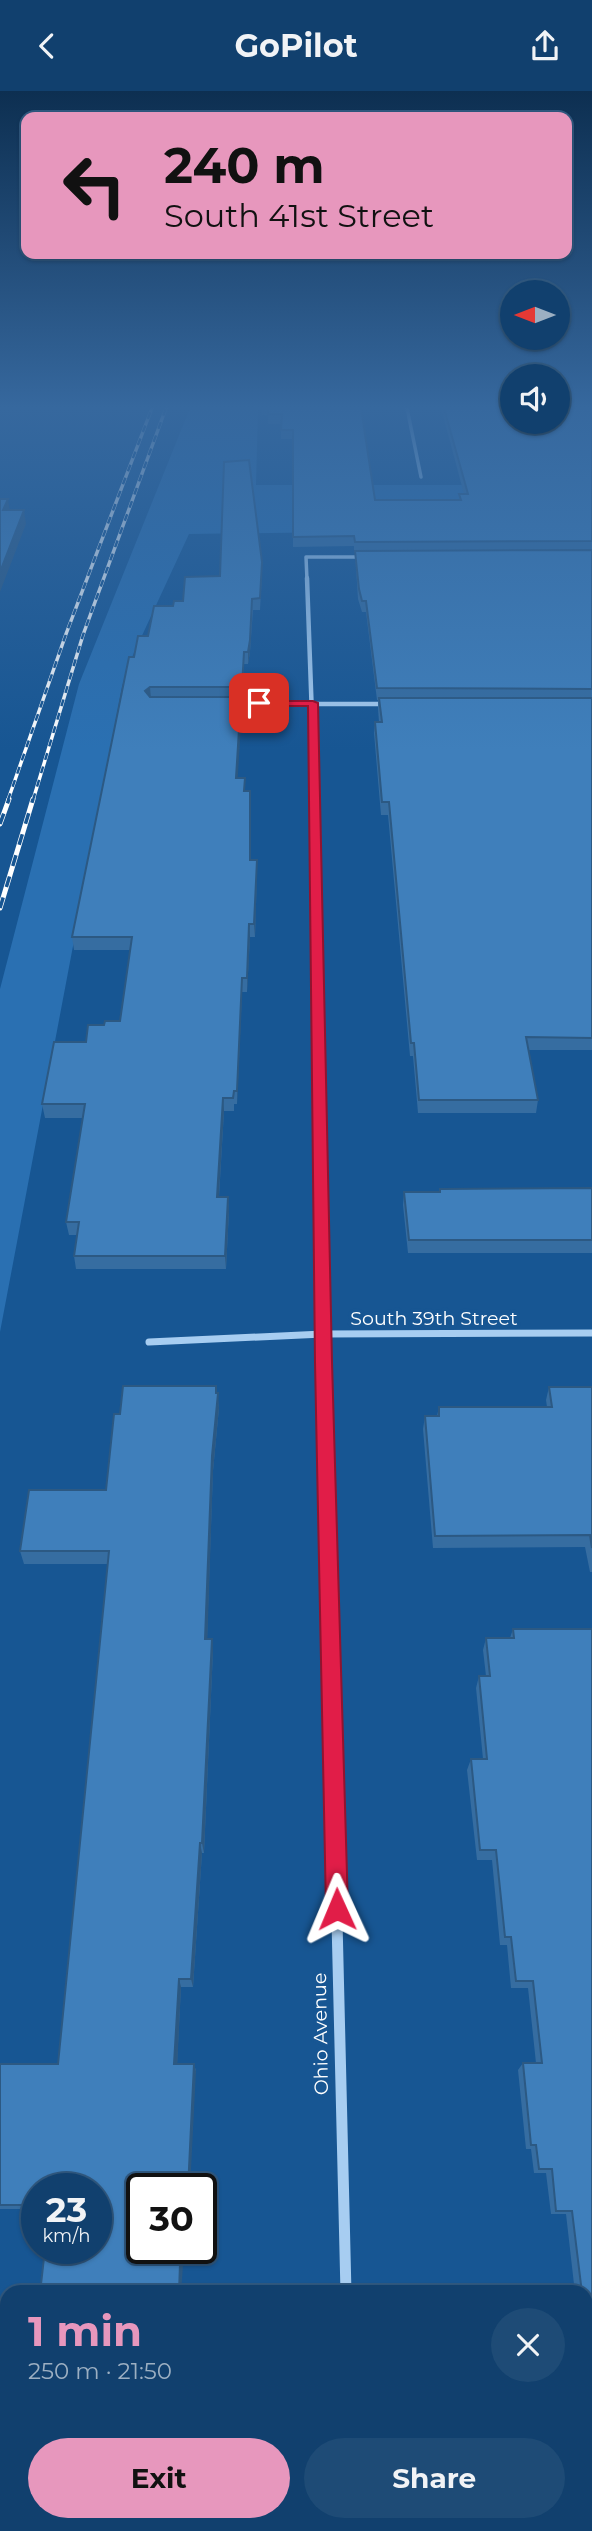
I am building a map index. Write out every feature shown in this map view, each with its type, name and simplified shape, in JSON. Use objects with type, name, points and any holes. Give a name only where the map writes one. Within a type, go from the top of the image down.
[{"type":"street","name":"Ohio Avenue","points":[[346,2285],[323,1334],[313,703],[306,557],[374,557]]},
{"type":"street","points":[[218,704],[397,704]]},
{"type":"street","name":"South 39th Street","points":[[149,1342],[323,1334],[592,1333]]},
{"type":"shaded area","points":[[144,522],[385,522],[339,532],[189,534],[127,668],[122,687],[0,1332],[0,989],[79,684]]},
{"type":"building","points":[[0,522],[19,522],[0,572]]},
{"type":"building","points":[[222,522],[257,522],[262,562],[260,598],[252,599],[250,640],[248,652],[244,652],[242,687],[150,687],[145,691],[150,697],[241,697],[236,778],[245,778],[244,791],[250,791],[250,860],[257,860],[254,924],[249,924],[247,978],[242,978],[237,1091],[234,1091],[233,1098],[223,1098],[217,1197],[228,1197],[225,1256],[74,1256],[79,1222],[66,1222],[85,1104],[42,1104],[54,1042],[86,1042],[88,1025],[120,1021],[132,937],[72,937],[129,657],[134,657],[138,636],[148,636],[154,606],[173,606],[174,601],[183,601],[185,577],[220,576]]},
{"type":"building","points":[[293,522],[592,522],[592,541],[355,542],[354,536],[293,537]]},
{"type":"building","points":[[592,550],[592,689],[377,688],[366,601],[362,601],[359,589],[355,551]]},
{"type":"building","points":[[379,698],[592,698],[592,1038],[526,1037],[538,1100],[419,1100],[414,1043],[411,1043],[389,802],[382,802],[375,722],[382,722]]},
{"type":"building","points":[[592,1188],[592,1240],[409,1240],[404,1192],[440,1192],[440,1189]]},
{"type":"building","points":[[123,1386],[216,1386],[218,1393],[212,1456],[205,1639],[212,1639],[202,1843],[191,1979],[179,1979],[174,2064],[194,2064],[189,2173],[126,2173],[126,2264],[180,2264],[179,2285],[41,2285],[43,2264],[112,2264],[112,2173],[21,2173],[21,2205],[0,2205],[0,2064],[58,2064],[109,1551],[20,1551],[29,1490],[106,1490],[114,1414],[120,1414]]},
{"type":"building","points":[[549,1387],[592,1387],[592,1548],[590,1535],[435,1536],[425,1416],[439,1416],[439,1407],[552,1407]]},
{"type":"building","points":[[513,1629],[592,1629],[592,2285],[581,2285],[572,2211],[556,2211],[552,2169],[539,2169],[536,2145],[531,2145],[523,2063],[542,2063],[533,1981],[516,1981],[511,1937],[505,1937],[496,1850],[480,1850],[471,1759],[487,1759],[479,1676],[490,1676],[486,1638],[514,1638]]},
{"type":"railway","points":[[8,800],[109,522]]},
{"type":"railway","points":[[33,800],[83,635],[124,522]]},
{"type":"railway","points":[[0,824],[9,799]]},
{"type":"railway","points":[[0,908],[33,799]]},
{"type":"route","points":[[259,703],[313,703],[324,1362],[337,1909]]}]
